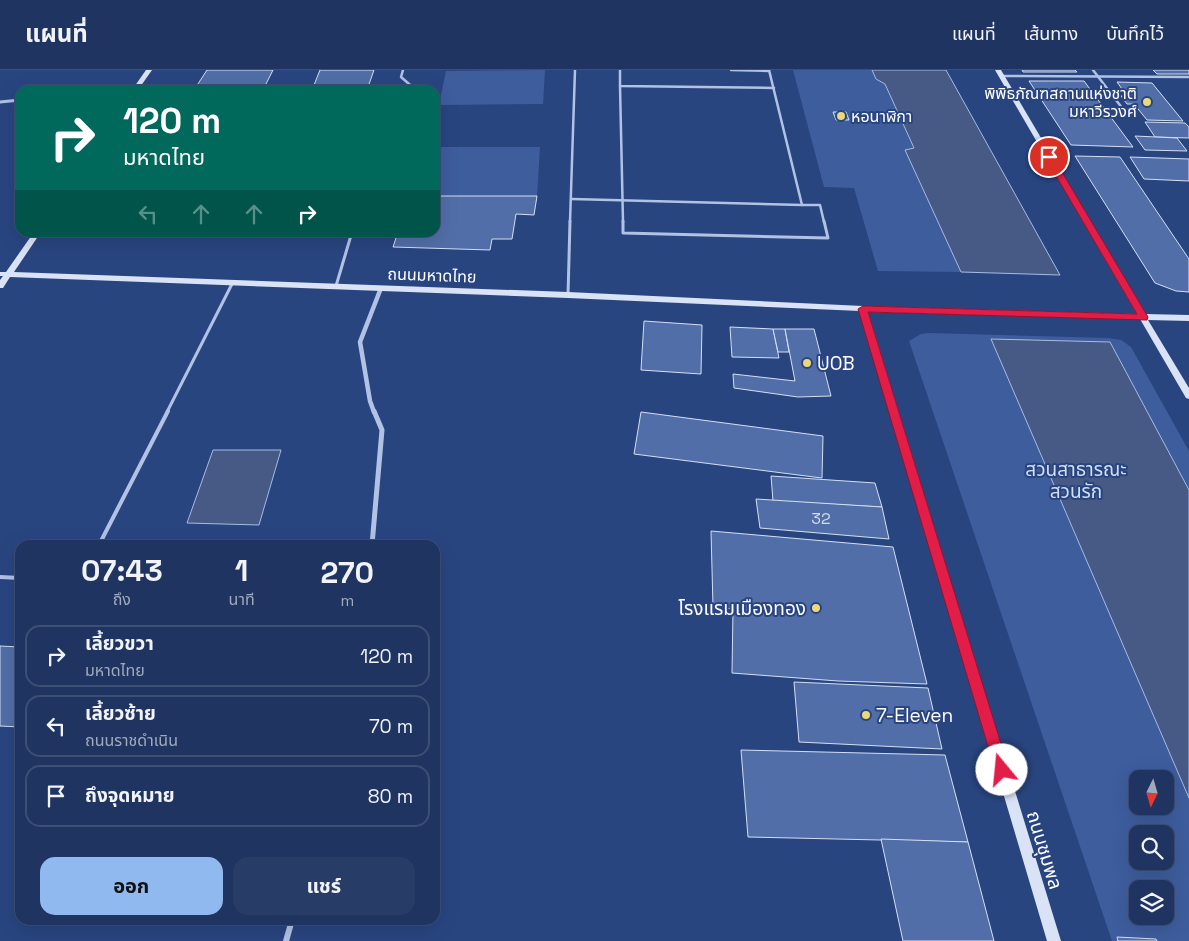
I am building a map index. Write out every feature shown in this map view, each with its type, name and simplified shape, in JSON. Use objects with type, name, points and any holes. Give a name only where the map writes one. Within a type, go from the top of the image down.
[{"type":"main road","points":[[138,85],[149,70]]},
{"type":"main road","points":[[1000,73],[1189,396]]},
{"type":"main road","points":[[0,286],[35,237]]},
{"type":"main road","name":"ถนนมหาดไทย","points":[[0,274],[568,295],[863,309],[1189,318]]},
{"type":"main road","name":"ถนนชุมพล","points":[[863,309],[1054,941]]},
{"type":"street","points":[[0,102],[15,100]]},
{"type":"street","points":[[372,540],[382,430],[370,401],[360,342],[381,288]]},
{"type":"street","points":[[286,941],[291,925]]},
{"type":"lane","points":[[403,70],[401,78],[410,85]]},
{"type":"lane","points":[[568,295],[575,70]]},
{"type":"lane","points":[[572,199],[624,200],[802,205],[820,205],[828,238],[623,233],[624,200],[620,70]]},
{"type":"lane","points":[[731,70],[769,70],[802,205]]},
{"type":"lane","points":[[1093,70],[1129,117]]},
{"type":"lane","points":[[1000,73],[1098,77],[1189,77]]},
{"type":"lane","points":[[620,86],[774,88]]},
{"type":"lane","points":[[336,286],[351,237]]},
{"type":"lane","points":[[102,540],[233,282]]},
{"type":"lane","points":[[0,577],[15,578]]},
{"type":"green space","points":[[545,70],[543,104],[440,105],[446,71]]},
{"type":"green space","points":[[793,70],[872,70],[876,79],[885,84],[914,148],[906,150],[961,272],[878,271],[854,188],[824,187]]},
{"type":"green space","points":[[440,147],[540,147],[537,196],[440,196]]},
{"type":"green space","name":"สวนสาธารณะ สวนรัก","points":[[929,333],[1108,338],[1121,340],[1131,347],[1189,451],[1189,941],[1112,941],[909,341],[921,334]]},
{"type":"shaded area","points":[[872,70],[946,70],[1060,275],[961,272],[905,150],[914,148],[885,84],[876,79]]},
{"type":"shaded area","points":[[991,339],[1110,342],[1189,490],[1189,798]]},
{"type":"shaded area","points":[[213,450],[281,450],[259,525],[187,523]]},
{"type":"building","points":[[207,70],[273,70],[266,85],[197,85]]},
{"type":"building","points":[[320,70],[374,70],[369,85],[314,85]]},
{"type":"building","points":[[1022,70],[1075,70],[1077,72],[1023,72]]},
{"type":"building","points":[[1153,70],[1189,70],[1189,74],[1157,74]]},
{"type":"building","points":[[1029,81],[1084,81],[1133,147],[1071,145]]},
{"type":"building","name":"พิพิธภัณฑสถานแห่งชาติ มหาวีรวงศ์","points":[[1117,82],[1152,83],[1183,121],[1147,120],[1134,104],[1127,104],[1121,96],[1127,96]]},
{"type":"building","name":"หอนาฬิกา","points":[[833,112],[846,112],[849,120],[836,120]]},
{"type":"building","points":[[1145,122],[1185,123],[1189,127],[1189,138],[1155,137]]},
{"type":"building","points":[[1135,136],[1177,138],[1187,151],[1145,150]]},
{"type":"building","points":[[1075,156],[1120,157],[1189,259],[1189,292],[1176,291],[1155,283]]},
{"type":"building","points":[[1130,157],[1189,159],[1189,181],[1144,179]]},
{"type":"building","points":[[440,196],[537,196],[534,215],[516,214],[512,239],[492,239],[490,250],[393,247],[396,237],[440,237]]},
{"type":"building","points":[[644,321],[702,325],[701,374],[641,370]]},
{"type":"building","points":[[730,327],[773,329],[779,358],[732,357]]},
{"type":"building","points":[[773,329],[785,329],[789,352],[778,352]]},
{"type":"building","name":"UOB","points":[[785,329],[814,329],[831,396],[798,397],[734,388],[733,374],[795,381]]},
{"type":"building","points":[[641,412],[823,436],[822,478],[634,454]]},
{"type":"building","points":[[771,476],[875,483],[882,507],[773,501]]},
{"type":"building","points":[[756,499],[882,507],[889,539],[760,528]]},
{"type":"building","name":"โรงแรมเมืองทอง","points":[[711,531],[893,547],[927,684],[838,681],[732,673],[733,609],[713,607]]},
{"type":"building","points":[[0,646],[15,647],[15,727],[0,726]]},
{"type":"building","name":"7-Eleven","points":[[794,682],[928,688],[942,749],[799,742]]},
{"type":"building","points":[[741,750],[945,755],[968,842],[748,837]]},
{"type":"building","points":[[881,839],[968,842],[994,941],[903,941]]},
{"type":"building","points":[[1117,937],[1156,939],[1157,941],[1118,941]]},
{"type":"place","name":"พิพิธภัณฑสถานแห่งชาติ มหาวีรวงศ์","points":[[1147,102]]},
{"type":"place","name":"หอนาฬิกา","points":[[841,116]]},
{"type":"place","name":"UOB","points":[[807,363]]},
{"type":"place","name":"โรงแรมเมืองทอง","points":[[816,608]]},
{"type":"place","name":"7-Eleven","points":[[866,715]]},
{"type":"route","points":[[1002,770],[863,309],[1143,317],[1049,157]]}]
